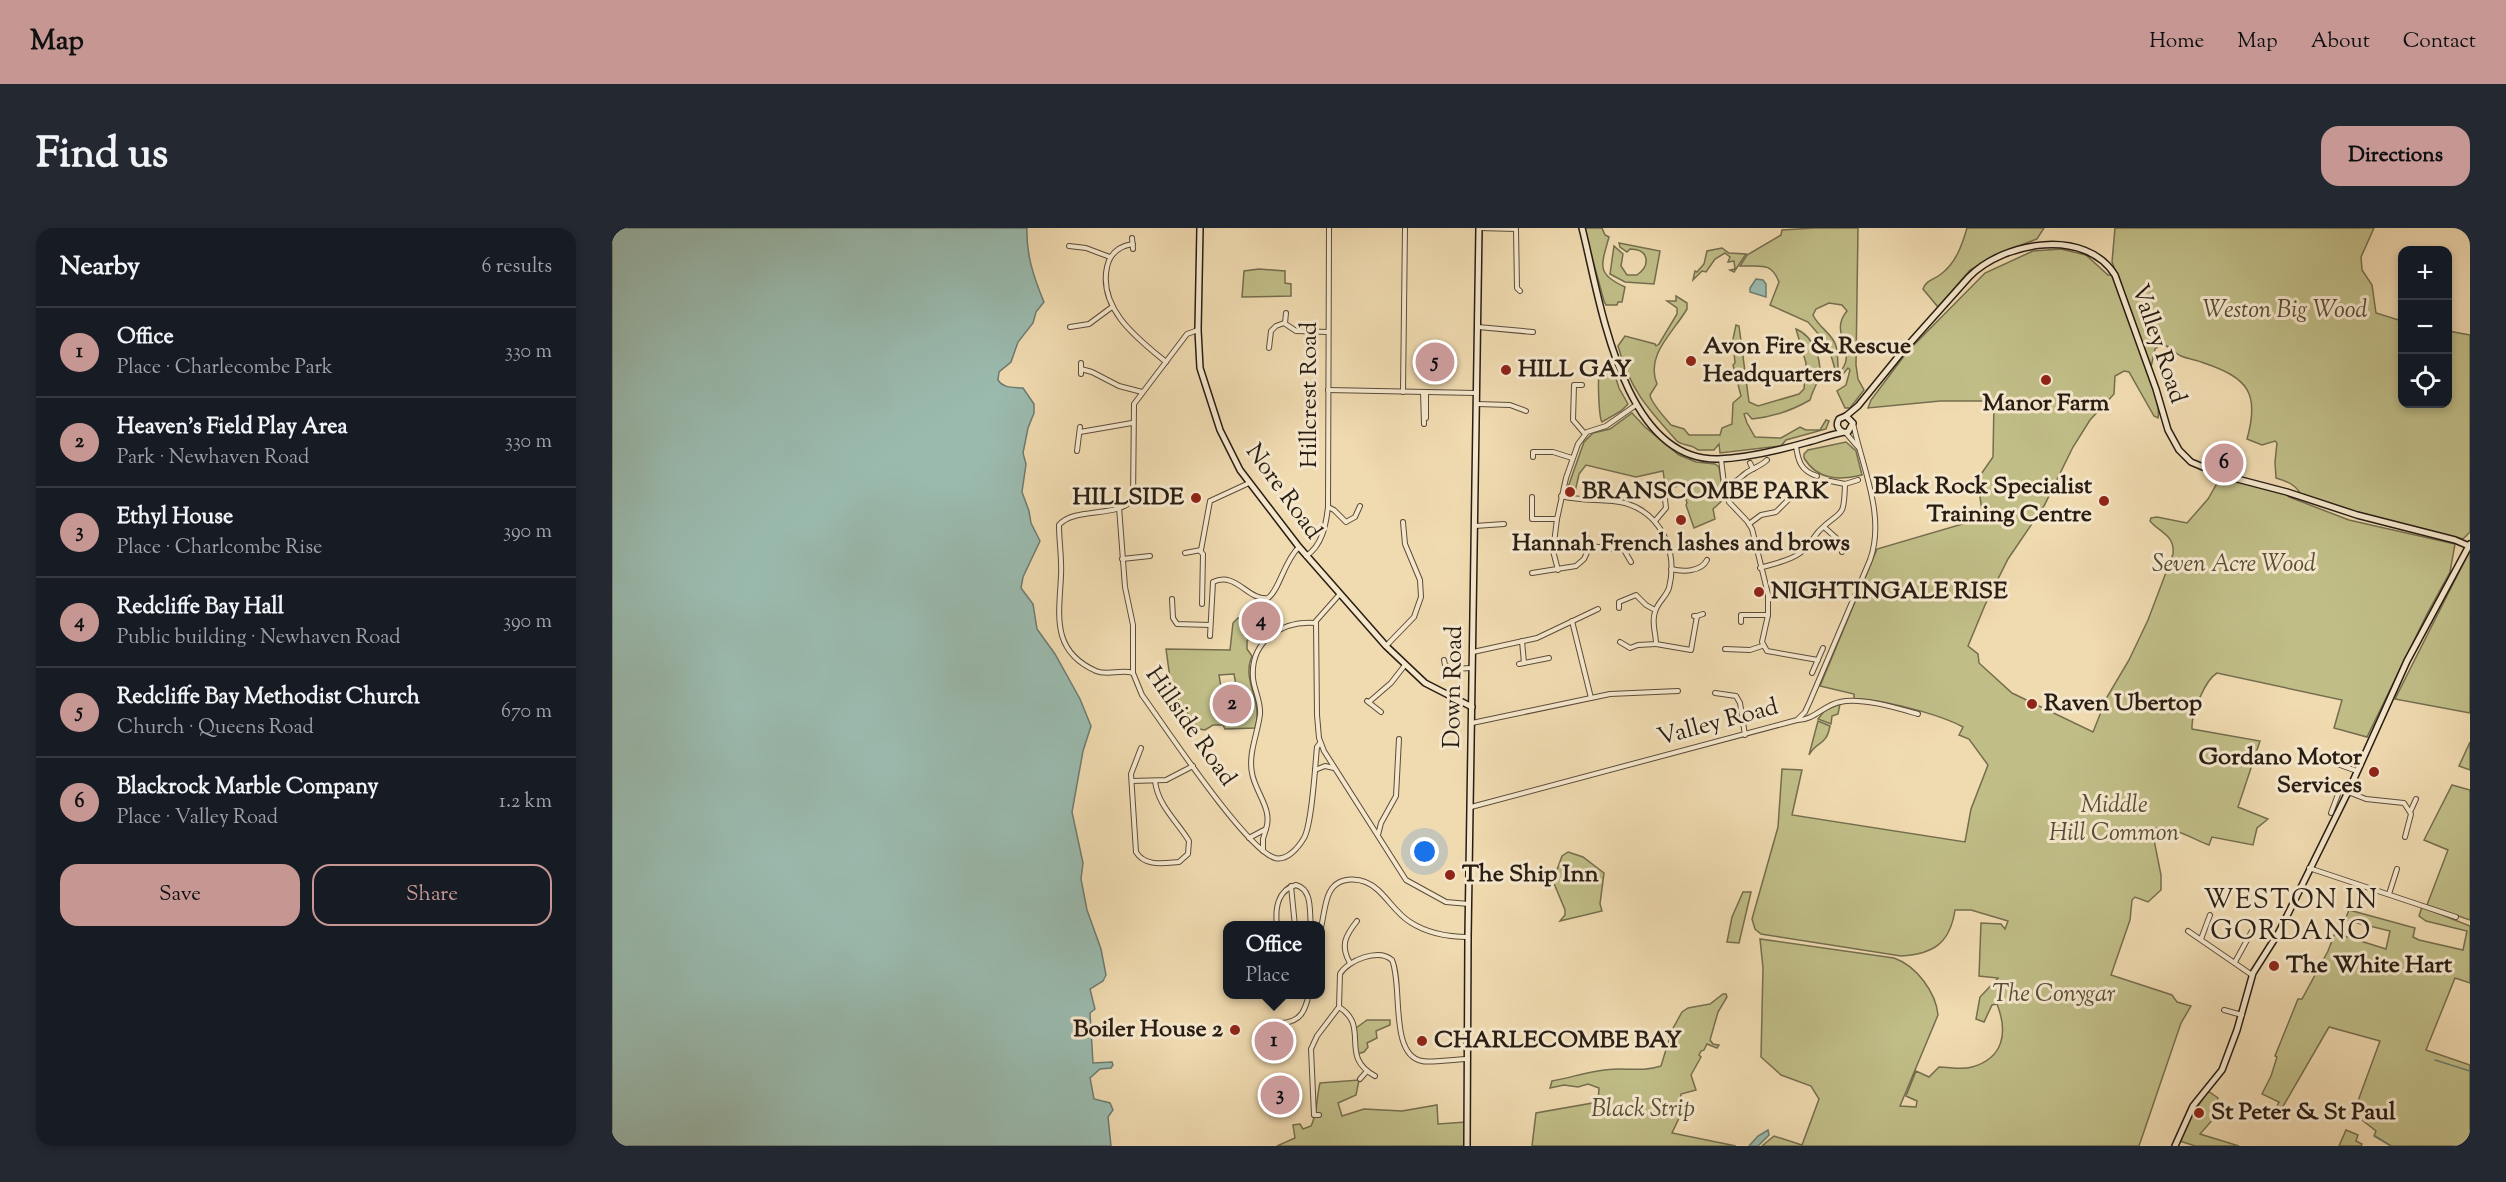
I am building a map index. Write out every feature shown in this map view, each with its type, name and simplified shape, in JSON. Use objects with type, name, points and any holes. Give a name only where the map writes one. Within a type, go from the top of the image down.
[{"type":"street","name":"Nore Road","points":[[1200,228],[1198,358],[1203,381],[1221,432],[1249,483],[1306,556],[1386,646],[1434,689],[1472,707]]},
{"type":"street","name":"Hillcrest Road","points":[[1306,556],[1313,551],[1324,531],[1328,507],[1329,228]]},
{"type":"street","points":[[1402,392],[1405,228]]},
{"type":"street","points":[[1479,228],[1516,229],[1517,288],[1520,291]]},
{"type":"street","name":"Down Road","points":[[1467,1146],[1467,938],[1479,228]]},
{"type":"street","points":[[1582,228],[1618,368],[1636,405],[1650,424],[1677,448],[1702,458],[1721,459],[1796,446],[1844,432]]},
{"type":"street","points":[[1133,249],[1132,241],[1119,248],[1110,257],[1106,278],[1112,307],[1135,335],[1166,362]]},
{"type":"street","name":"Valley Road","points":[[1858,447],[1838,429],[1839,419],[1858,406],[1902,352],[1969,277],[1982,266],[2032,245],[2053,243],[2080,246],[2103,260],[2115,275],[2156,389],[2168,430],[2179,450],[2191,462],[2222,475],[2288,492],[2356,515],[2469,545]]},
{"type":"street","points":[[1069,246],[1090,249],[1110,257]]},
{"type":"street","points":[[1070,327],[1089,324],[1112,307]]},
{"type":"street","points":[[1285,323],[1286,313]]},
{"type":"street","points":[[1285,323],[1297,331],[1328,332]]},
{"type":"street","points":[[1269,348],[1272,329],[1285,323]]},
{"type":"street","points":[[1478,327],[1533,332]]},
{"type":"street","points":[[1133,673],[1133,625],[1126,594],[1119,507],[1130,503],[1134,496],[1132,423],[1134,404],[1188,333],[1198,330]]},
{"type":"street","points":[[1081,363],[1081,371],[1092,372],[1119,386],[1142,392]]},
{"type":"street","points":[[1582,385],[1574,385],[1573,420],[1585,434]]},
{"type":"street","points":[[1328,390],[1477,393]]},
{"type":"street","points":[[1425,392],[1426,418]]},
{"type":"street","points":[[1424,424],[1425,392]]},
{"type":"street","points":[[1477,404],[1510,405],[1523,408]]},
{"type":"street","points":[[1558,570],[1553,551],[1557,519],[1572,458],[1585,434],[1606,426],[1636,405]]},
{"type":"street","name":"Valley Road","points":[[1844,432],[1852,428],[1858,406]]},
{"type":"street","points":[[1846,416],[1853,422]]},
{"type":"street","name":"Valley Road","points":[[1471,807],[1745,735],[1797,720],[1805,712],[1874,548],[1876,518],[1853,422]]},
{"type":"street","points":[[1077,451],[1080,430],[1132,423]]},
{"type":"street","points":[[1824,438],[1837,424]]},
{"type":"street","points":[[1796,446],[1800,465],[1817,476]]},
{"type":"street","points":[[1533,452],[1553,452],[1572,458]]},
{"type":"street","points":[[1721,459],[1729,502],[1749,524],[1768,594],[1768,615],[1762,646]]},
{"type":"street","points":[[1724,484],[1735,483],[1767,460]]},
{"type":"street","points":[[1750,463],[1753,470]]},
{"type":"street","points":[[1809,480],[1811,474]]},
{"type":"street","points":[[1830,481],[1845,484],[1858,480]]},
{"type":"street","points":[[1202,604],[1203,554],[1200,551],[1210,501],[1249,483]]},
{"type":"street","points":[[1760,568],[1798,558],[1847,506],[1845,484]]},
{"type":"street","points":[[1561,496],[1582,501],[1622,502],[1638,508],[1655,521],[1670,548],[1671,569],[1668,591],[1655,610],[1656,644]]},
{"type":"street","points":[[1532,497],[1532,524]]},
{"type":"street","points":[[1749,524],[1761,515],[1776,512],[1789,498]]},
{"type":"street","points":[[1655,521],[1668,510],[1665,499]]},
{"type":"street","points":[[1328,507],[1346,522],[1353,519],[1360,506]]},
{"type":"street","name":"Hillside Road","points":[[1119,507],[1069,518],[1059,525],[1062,562],[1058,620],[1061,634],[1068,648],[1089,666],[1102,673],[1133,673],[1142,695],[1193,766],[1248,838],[1264,852]]},
{"type":"street","points":[[1357,512],[1363,515]]},
{"type":"street","points":[[1532,519],[1557,519]]},
{"type":"street","points":[[1386,646],[1414,617],[1421,597],[1420,580],[1405,545],[1403,522]]},
{"type":"street","points":[[1475,526],[1504,524]]},
{"type":"street","points":[[1824,528],[1846,544],[1842,552]]},
{"type":"street","points":[[1535,570],[1558,570],[1579,565],[1590,546],[1585,532]]},
{"type":"street","points":[[1625,551],[1630,545]]},
{"type":"street","points":[[2175,1146],[2193,1106],[2222,1070],[2242,1015],[2252,975],[2279,932],[2348,791],[2415,645],[2469,545]]},
{"type":"street","points":[[1590,546],[1625,551]]},
{"type":"street","points":[[1210,636],[1211,586],[1216,580],[1235,582],[1260,598],[1270,597],[1275,592],[1289,558],[1299,547]]},
{"type":"street","points":[[1185,553],[1200,551]]},
{"type":"street","points":[[1625,551],[1631,562]]},
{"type":"street","points":[[1122,559],[1150,556]]},
{"type":"street","points":[[1671,569],[1705,568],[1707,560]]},
{"type":"street","points":[[1619,608],[1617,602],[1636,594],[1646,606],[1655,610]]},
{"type":"street","points":[[1339,595],[1318,617],[1316,623],[1317,715],[1320,743],[1408,882],[1446,902],[1469,904]]},
{"type":"street","points":[[1170,603],[1173,618],[1177,624],[1210,626]]},
{"type":"street","points":[[1473,652],[1540,637],[1598,609]]},
{"type":"street","points":[[1741,622],[1739,613],[1768,615]]},
{"type":"street","points":[[1630,648],[1656,644],[1691,650],[1696,616],[1703,614]]},
{"type":"street","points":[[1572,621],[1591,698]]},
{"type":"street","points":[[1316,623],[1301,622],[1269,635],[1260,646],[1254,663],[1253,681],[1260,710],[1251,769],[1267,811],[1268,821],[1263,839],[1264,852],[1273,857],[1284,858],[1302,841],[1307,831],[1317,747],[1320,743]]},
{"type":"street","points":[[1522,641],[1521,664],[1549,658]]},
{"type":"street","points":[[1620,642],[1630,648]]},
{"type":"street","points":[[1725,649],[1750,650],[1762,646]]},
{"type":"street","points":[[1762,646],[1768,652],[1818,660]]},
{"type":"street","points":[[1630,648],[1630,654]]},
{"type":"street","points":[[1812,673],[1823,648]]},
{"type":"street","points":[[1735,650],[1735,656]]},
{"type":"street","points":[[1796,657],[1797,650]]},
{"type":"street","points":[[1443,663],[1452,669],[1473,668]]},
{"type":"street","points":[[1381,712],[1368,702],[1391,683],[1405,665]]},
{"type":"street","points":[[1472,723],[1612,694],[1652,694],[1671,688],[1678,691]]},
{"type":"street","points":[[1738,690],[1736,696],[1740,703],[1745,735]]},
{"type":"street","points":[[1715,693],[1736,696]]},
{"type":"street","points":[[1797,720],[1808,720],[1828,706],[1845,701],[1858,701],[1918,714]]},
{"type":"street","points":[[1378,837],[1384,818],[1396,796],[1399,741],[1405,744]]},
{"type":"street","points":[[1141,752],[1132,771],[1137,854],[1143,861],[1150,863],[1179,862],[1188,854],[1189,841],[1164,807],[1157,793],[1155,781]]},
{"type":"street","points":[[2330,758],[2329,761],[2357,771]]},
{"type":"street","points":[[1132,781],[1171,778],[1193,766]]},
{"type":"street","points":[[1315,770],[1325,766],[1334,768]]},
{"type":"street","points":[[2331,813],[2340,788],[2371,800],[2402,802],[2415,800],[2405,837]]},
{"type":"street","points":[[2402,802],[2411,810]]},
{"type":"street","points":[[1369,822],[1377,823],[1384,818]]},
{"type":"street","points":[[1248,838],[1266,829]]},
{"type":"street","points":[[2309,868],[2456,916]]},
{"type":"street","points":[[2389,894],[2397,868]]},
{"type":"street","points":[[1323,921],[1329,894],[1338,883],[1353,879],[1364,881],[1378,890],[1402,916],[1423,929],[1443,935],[1467,938]]},
{"type":"street","points":[[1276,921],[1275,912],[1278,902],[1284,891],[1292,885],[1298,885],[1306,891],[1310,921]]},
{"type":"street","points":[[1292,885],[1295,921]]},
{"type":"street","points":[[2201,939],[2210,915]]},
{"type":"street","points":[[1350,963],[1344,942],[1357,921]]},
{"type":"street","points":[[2188,931],[2252,975]]},
{"type":"street","points":[[2235,962],[2252,931]]},
{"type":"street","points":[[1319,1115],[1314,1115],[1311,1049],[1314,1040],[1339,1007],[1340,974],[1350,963],[1378,954],[1387,956],[1393,963],[1400,1011],[1400,1036],[1413,1058],[1427,1062],[1468,1059]]},
{"type":"street","points":[[1283,1023],[1298,1019],[1303,1013],[1307,999]]},
{"type":"street","points":[[1339,1007],[1352,1017],[1355,1055],[1366,1071],[1375,1076]]},
{"type":"street","points":[[2224,1010],[2242,1015]]},
{"type":"street","points":[[1360,1079],[1366,1071]]},
{"type":"green space","points":[[1584,228],[1602,228],[1605,235],[1609,237],[1603,268],[1609,278],[1625,287],[1622,302],[1618,302],[1617,305],[1606,305],[1604,301]]},
{"type":"green space","points":[[1858,228],[1856,365],[1858,379],[1864,390],[1850,408],[1845,408],[1837,391],[1846,385],[1850,370],[1848,368],[1843,374],[1837,376],[1828,345],[1808,322],[1770,305],[1779,282],[1772,271],[1764,266],[1740,266],[1747,255],[1781,235],[1782,230]],"holes":[[[1829,303],[1842,305],[1847,311],[1840,327],[1846,358],[1838,374],[1836,346],[1813,315],[1816,309]]]},
{"type":"green space","points":[[1967,228],[2044,228],[2037,239],[2003,252],[1970,270],[1938,307],[1923,289],[1927,283],[1951,265],[1961,247]]},
{"type":"green space","name":"Weston Big Wood","points":[[2115,228],[2374,228],[2361,257],[2362,270],[2372,285],[2376,313],[2398,320],[2398,408],[2452,408],[2452,332],[2470,335],[2470,532],[2463,539],[2343,510],[2303,498],[2292,485],[2276,478],[2277,443],[2275,441],[2262,445],[2247,439],[2251,423],[2251,399],[2247,389],[2240,382],[2219,369],[2181,356],[2162,344],[2155,349],[2151,367],[2112,262]]},
{"type":"green space","points":[[1619,243],[1660,251],[1654,284],[1625,282],[1610,274],[1614,246],[1623,254],[1621,266],[1627,275],[1637,275],[1646,262],[1641,252],[1630,249],[1627,252],[1620,247]]},
{"type":"green space","points":[[1722,248],[1729,253],[1746,254],[1734,272],[1730,270],[1735,269],[1734,261],[1728,262],[1730,257],[1725,253],[1715,259],[1706,272],[1702,271],[1693,280],[1695,271],[1697,272],[1704,264],[1707,251]]},
{"type":"green space","points":[[2061,249],[2086,255],[2108,275],[2112,275],[2148,370],[2158,407],[2158,418],[2154,416],[2129,372],[2124,371],[2115,376],[2114,394],[2090,420],[2073,447],[2044,506],[2008,559],[1968,646],[1978,654],[1979,663],[2012,693],[2093,732],[2107,697],[2129,660],[2148,620],[2173,554],[2169,538],[2150,521],[2151,518],[2157,517],[2187,523],[2208,499],[2220,478],[2287,492],[2289,497],[2349,520],[2455,544],[2450,572],[2367,737],[2334,728],[2342,700],[2217,673],[2204,690],[2194,715],[2192,729],[2260,741],[2238,807],[2268,819],[2257,828],[2253,845],[2212,837],[2209,845],[2171,829],[2152,830],[2161,875],[2161,890],[2148,902],[2135,897],[2132,900],[2130,920],[2111,975],[2172,995],[2177,1002],[2191,1006],[2181,1023],[2139,1146],[1762,1146],[1774,1136],[1802,1145],[1819,1099],[1811,1086],[1781,1075],[1761,1057],[1763,968],[1760,939],[1894,958],[1910,967],[1924,981],[1934,998],[1938,1015],[1900,1106],[1916,1107],[1917,1101],[1906,1096],[1916,1071],[1929,1077],[1939,1067],[1972,1067],[1991,1057],[2001,1043],[2002,1024],[1997,1004],[1992,1005],[1984,1022],[1976,1019],[1980,997],[1998,978],[1979,976],[1981,923],[2001,924],[2005,929],[2008,921],[1971,910],[1955,910],[1949,931],[1938,945],[1923,953],[1901,956],[1761,934],[1755,929],[1752,919],[1778,827],[1782,769],[1802,770],[1792,815],[1965,842],[1971,809],[1988,765],[1969,739],[1959,735],[1963,727],[1925,712],[1894,704],[1854,699],[1854,694],[1820,686],[1877,549],[1983,518],[1978,483],[1979,477],[1993,457],[1994,401],[1940,401],[1868,408],[1871,400],[1907,352],[1985,273],[2033,251]]},
{"type":"green space","points":[[1259,269],[1285,271],[1285,283],[1291,284],[1291,296],[1242,297],[1244,271]]},
{"type":"green space","points":[[1676,296],[1687,303],[1687,309],[1658,354],[1654,373],[1657,384],[1650,395],[1671,425],[1684,429],[1689,435],[1720,435],[1722,428],[1732,424],[1733,403],[1741,396],[1733,365],[1735,363],[1733,339],[1736,325],[1739,326],[1749,402],[1758,406],[1799,394],[1804,389],[1806,363],[1796,329],[1813,344],[1819,360],[1819,376],[1810,400],[1767,417],[1752,419],[1747,413],[1744,414],[1755,437],[1781,438],[1800,427],[1806,430],[1820,430],[1826,420],[1829,421],[1826,429],[1786,440],[1781,446],[1720,453],[1719,444],[1714,450],[1698,450],[1677,441],[1657,419],[1634,387],[1618,346],[1625,336],[1656,346],[1659,344],[1677,314],[1677,308],[1667,301],[1676,301]]},
{"type":"green space","points":[[1610,360],[1619,388],[1628,404],[1602,422],[1599,406],[1599,374],[1605,362]]},
{"type":"green space","points":[[1632,413],[1679,455],[1696,462],[1715,464],[1719,467],[1724,499],[1713,509],[1715,519],[1694,528],[1682,485],[1671,488],[1665,484],[1663,471],[1636,477],[1586,465],[1579,474],[1575,492],[1567,490],[1584,442],[1593,433],[1610,429]]},
{"type":"green space","points":[[1846,442],[1856,451],[1862,475],[1838,478],[1823,475],[1810,466],[1804,458],[1808,450]]},
{"type":"green space","points":[[2470,550],[2470,713],[2395,699]]},
{"type":"green space","points":[[1238,618],[1246,620],[1245,631],[1252,636],[1247,641],[1247,649],[1252,656],[1249,674],[1257,709],[1255,728],[1225,729],[1223,725],[1213,725],[1205,730],[1199,729],[1179,702],[1170,678],[1166,649],[1230,650],[1233,623]],"holes":[[[1234,674],[1237,690],[1222,693],[1219,675]]]},
{"type":"green space","points":[[1840,704],[1838,714],[1832,716],[1831,724],[1818,719],[1825,710]]},
{"type":"green space","points":[[1818,721],[1830,726],[1824,740],[1809,755]]},
{"type":"green space","points":[[2470,742],[2470,770],[2459,766]]},
{"type":"green space","points":[[2452,785],[2470,790],[2470,920],[2427,905],[2448,850],[2424,840]]},
{"type":"green space","points":[[1568,852],[1583,857],[1604,873],[1600,904],[1602,911],[1560,921],[1565,915],[1565,910],[1553,881],[1562,856]]},
{"type":"green space","points":[[1743,892],[1751,892],[1739,943],[1727,942],[1732,917]]},
{"type":"green space","points":[[2422,907],[2470,926],[2470,983],[2455,978],[2426,1050],[2470,1065],[2470,1146],[2391,1146],[2374,1136],[2376,1131],[2362,1120],[2367,1106],[2358,1101],[2380,1041],[2329,1027],[2278,1115],[2273,1114],[2279,1102],[2262,1094],[2271,1076],[2277,1057],[2275,1056],[2298,999],[2302,999],[2335,933],[2386,949],[2390,931],[2345,920],[2349,910],[2415,928],[2413,937],[2419,940],[2463,950],[2467,931],[2426,921],[2419,916]]},
{"type":"green space","name":"Black Strip","points":[[1723,994],[1727,997],[1718,1012],[1710,1040],[1713,1044],[1719,1045],[1717,1048],[1707,1044],[1701,1051],[1699,1055],[1701,1057],[1691,1075],[1696,1090],[1681,1094],[1679,1118],[1672,1133],[1736,1146],[1532,1146],[1536,1113],[1598,1102],[1599,1088],[1588,1084],[1578,1087],[1564,1085],[1550,1088],[1552,1081],[1601,1070],[1645,1069],[1661,1066],[1672,1030],[1682,1012],[1688,1008],[1710,1004]]},
{"type":"green space","points":[[1367,1020],[1390,1020],[1390,1025],[1376,1031],[1377,1038],[1367,1043],[1368,1047],[1364,1052],[1357,1054],[1356,1028]]},
{"type":"green space","points":[[1359,1080],[1356,1095],[1338,1103],[1342,1116],[1364,1109],[1402,1111],[1437,1105],[1438,1124],[1466,1122],[1465,1146],[1277,1146],[1295,1138],[1293,1125],[1300,1124],[1303,1129],[1311,1126],[1315,1116],[1320,1083]]},
{"type":"green space","points":[[2208,1091],[2218,1098],[2213,1113],[2215,1117],[2200,1134],[2239,1146],[2195,1146],[2180,1141],[2188,1121]]},
{"type":"green space","points":[[2346,1130],[2358,1135],[2356,1141],[2362,1144],[2361,1146],[2339,1146]]},
{"type":"shaded area","points":[[612,228],[1027,228],[1031,266],[1044,302],[1036,312],[1033,323],[1018,342],[1011,362],[999,372],[998,380],[1006,386],[1023,388],[1034,404],[1034,413],[1028,428],[1023,453],[1026,464],[1022,492],[1031,523],[1040,541],[1023,577],[1021,588],[1033,604],[1037,629],[1055,654],[1080,699],[1091,726],[1083,751],[1072,812],[1083,863],[1081,879],[1087,910],[1101,949],[1106,975],[1103,981],[1090,989],[1095,1009],[1090,1013],[1093,1063],[1112,1062],[1113,1065],[1111,1068],[1100,1069],[1090,1078],[1094,1099],[1110,1103],[1113,1110],[1108,1117],[1111,1146],[612,1146]]},
{"type":"shaded area","points":[[1756,279],[1763,280],[1766,284],[1766,297],[1750,292]]},
{"type":"shaded area","points":[[1768,1130],[1769,1135],[1758,1146],[1749,1146],[1758,1136]]},
{"type":"waterway","points":[[2435,1060],[2470,1071]]},
{"type":"waterway","points":[[2375,1136],[2391,1146]]},
{"type":"place","name":"Avon Fire & Rescue Headquarters","points":[[1691,361]]},
{"type":"place","name":"Redcliffe Bay Methodist Church","points":[[1435,362]]},
{"type":"place","name":"HILL GAY","points":[[1506,370]]},
{"type":"place","name":"Manor Farm","points":[[2046,380]]},
{"type":"place","name":"Blackrock Marble Company","points":[[2224,463]]},
{"type":"place","name":"BRANSCOMBE PARK","points":[[1570,492]]},
{"type":"place","name":"HILLSIDE","points":[[1196,498]]},
{"type":"place","name":"Black Rock Specialist Training Centre","points":[[2104,501]]},
{"type":"place","name":"Hannah French lashes and brows","points":[[1681,520]]},
{"type":"place","name":"NIGHTINGALE RISE","points":[[1759,592]]},
{"type":"place","name":"Redcliffe Bay Hall","points":[[1261,621]]},
{"type":"place","name":"Heaven's Field Play Area","points":[[1232,704]]},
{"type":"place","name":"Raven Ubertop","points":[[2032,704]]},
{"type":"place","name":"Gordano Motor Services","points":[[2374,772]]},
{"type":"place","name":"The Ship Inn","points":[[1450,875]]},
{"type":"place","name":"The White Hart","points":[[2274,966]]},
{"type":"place","name":"Boiler House 2","points":[[1235,1030]]},
{"type":"place","name":"Office","points":[[1274,1041]]},
{"type":"place","name":"CHARLECOMBE BAY","points":[[1422,1041]]},
{"type":"place","name":"Ethyl House","points":[[1280,1095]]},
{"type":"place","name":"St Peter & St Paul","points":[[2199,1113]]},
{"type":"district","name":"WESTON IN GORDANO","points":[[2291,916]]},
{"type":"park label","name":"Seven Acre Wood","points":[[2234,565]]},
{"type":"park label","name":"Middle Hill Common","points":[[2114,820]]},
{"type":"park label","name":"The Conygar","points":[[2054,995]]}]
